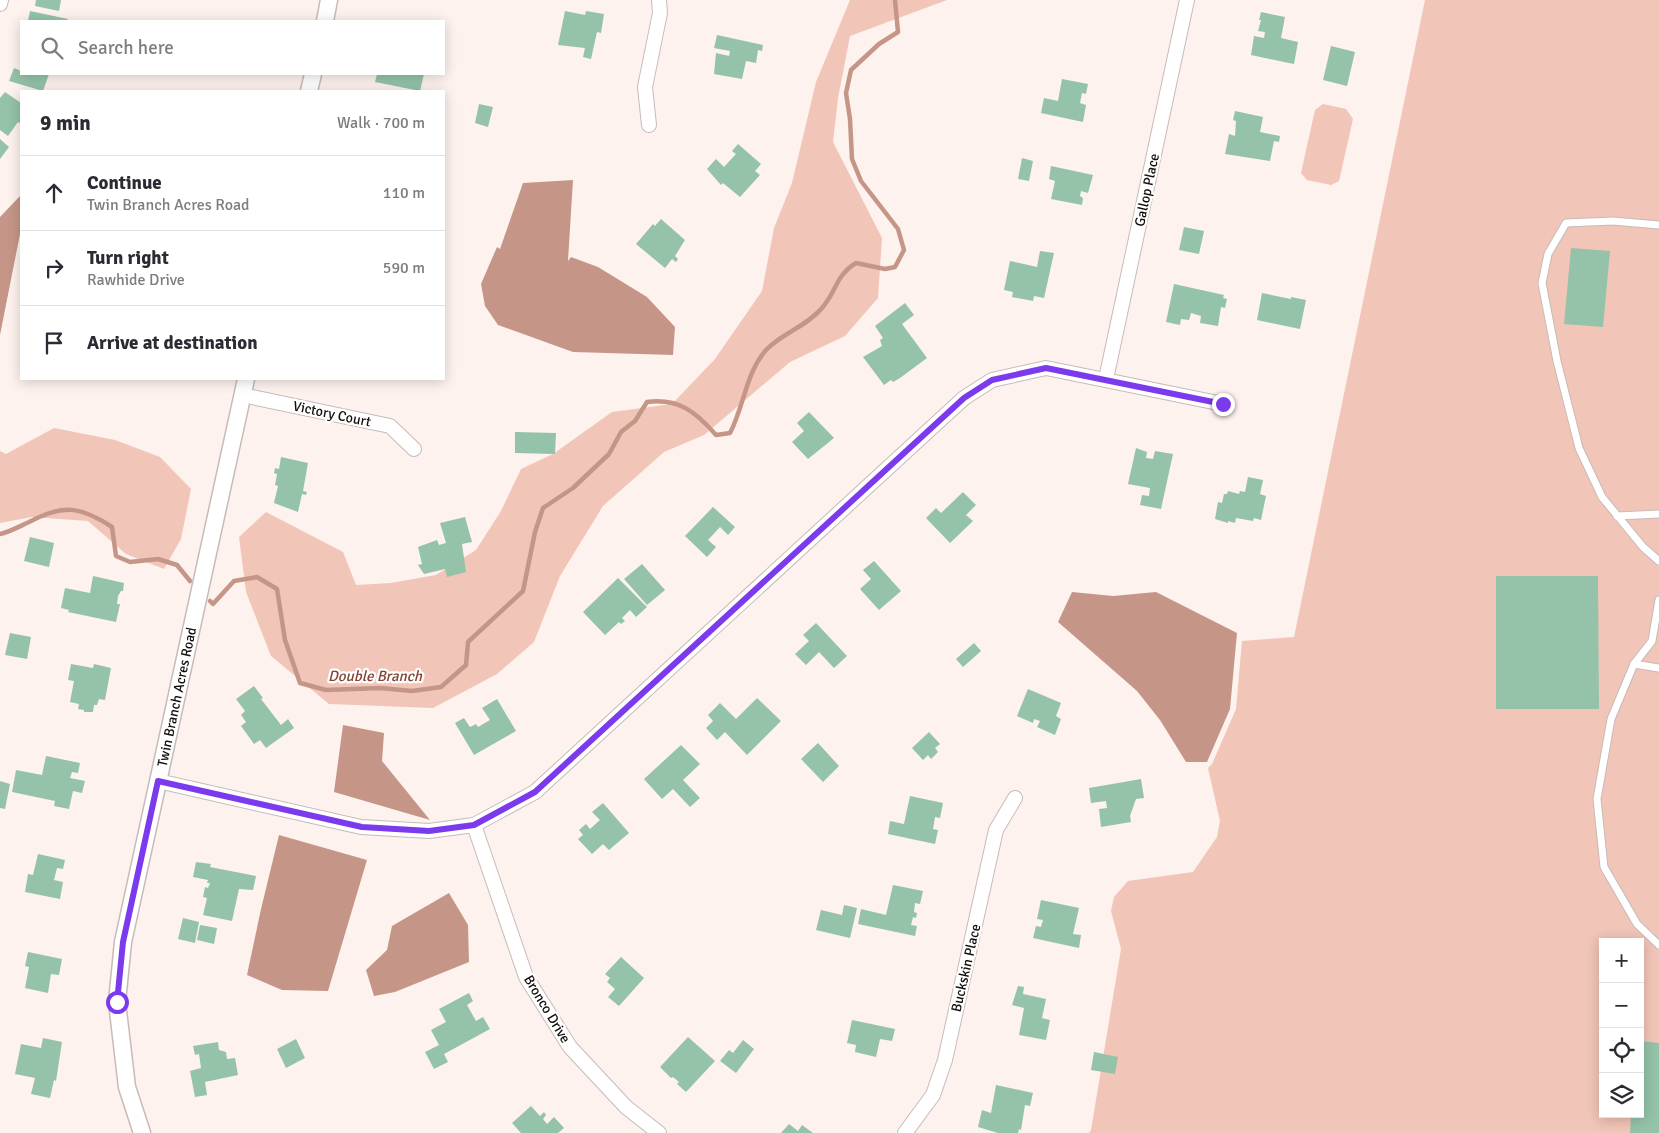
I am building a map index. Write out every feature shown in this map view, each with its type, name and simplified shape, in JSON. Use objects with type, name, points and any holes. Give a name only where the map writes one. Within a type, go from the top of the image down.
[{"type":"street","points":[[0,4],[1,0]]},
{"type":"street","points":[[324,20],[329,0]]},
{"type":"street","points":[[649,125],[645,87],[660,14],[659,0]]},
{"type":"street","name":"Gallop Place","points":[[1106,379],[1187,0]]},
{"type":"street","points":[[309,90],[313,75]]},
{"type":"street","points":[[158,781],[362,827],[429,831],[474,825],[535,792],[964,398],[992,380],[1046,368],[1223,404]]},
{"type":"street","name":"Twin Branch Acres Road","points":[[142,1133],[126,1087],[117,1002],[123,942],[246,380]]},
{"type":"street","name":"Victory Court","points":[[242,395],[390,426],[414,449]]},
{"type":"street","name":"Buckskin Place","points":[[905,1133],[933,1095],[945,1060],[996,830],[1015,798]]},
{"type":"street","name":"Bronco Drive","points":[[474,825],[526,977],[570,1047],[626,1106],[659,1133]]},
{"type":"lane","points":[[1659,225],[1613,221],[1566,223],[1548,254],[1542,283],[1579,448],[1602,497],[1643,547],[1659,561]]},
{"type":"lane","points":[[1617,516],[1659,514]]},
{"type":"lane","points":[[1659,600],[1652,641],[1634,664],[1611,719],[1597,799],[1604,867],[1637,924],[1659,945]]},
{"type":"lane","points":[[1634,664],[1659,668]]},
{"type":"shaded area","points":[[850,0],[947,0],[850,36],[838,98],[833,142],[882,238],[878,298],[845,336],[790,362],[704,435],[664,452],[603,506],[560,576],[534,642],[497,674],[433,708],[329,704],[271,656],[246,592],[239,537],[266,512],[343,552],[356,585],[391,583],[436,575],[476,550],[501,511],[521,469],[553,454],[612,412],[672,404],[715,359],[762,291],[774,228],[792,183],[816,82]]},
{"type":"shaded area","points":[[1425,0],[1659,0],[1659,1133],[1089,1133],[1121,949],[1111,911],[1114,897],[1128,881],[1193,872],[1217,837],[1220,821],[1208,768],[1212,764],[1236,709],[1242,641],[1294,637]]},
{"type":"shaded area","points":[[1323,104],[1346,109],[1353,119],[1339,181],[1331,185],[1307,180],[1301,173],[1315,110]]},
{"type":"shaded area","points":[[573,180],[568,261],[571,257],[598,267],[647,297],[675,327],[673,355],[573,352],[498,325],[485,306],[481,284],[497,247],[500,249],[523,183]]},
{"type":"shaded area","points":[[20,196],[20,234],[0,335],[0,217]]},
{"type":"shaded area","points":[[54,428],[115,440],[160,457],[191,489],[181,539],[164,569],[126,554],[88,521],[32,517],[0,523],[0,451],[6,454]]},
{"type":"shaded area","points":[[1072,592],[1113,596],[1156,592],[1237,633],[1230,709],[1207,762],[1186,762],[1160,720],[1137,691],[1058,622]]},
{"type":"shaded area","points":[[343,725],[384,733],[382,761],[430,820],[334,792]]},
{"type":"shaded area","points":[[279,835],[367,860],[328,991],[282,990],[247,975]]},
{"type":"shaded area","points":[[449,893],[468,925],[469,962],[395,992],[374,996],[366,970],[387,950],[392,926]]},
{"type":"building","points":[[36,0],[61,0],[59,11],[35,6]]},
{"type":"building","points":[[30,11],[68,19],[68,20],[28,20]]},
{"type":"building","points":[[565,11],[585,15],[586,11],[604,14],[601,33],[597,32],[591,59],[583,57],[585,48],[558,45]]},
{"type":"building","points":[[1261,12],[1285,17],[1281,38],[1298,42],[1294,64],[1251,55],[1254,36],[1264,38],[1265,32],[1258,31]]},
{"type":"building","points":[[717,35],[763,45],[762,51],[758,50],[756,63],[746,61],[742,79],[714,74],[716,53],[729,56],[730,51],[714,48]]},
{"type":"building","points":[[1331,46],[1355,52],[1347,86],[1323,80]]},
{"type":"building","points":[[14,68],[20,71],[20,75],[49,75],[43,90],[9,81]]},
{"type":"building","points":[[377,75],[424,75],[420,90],[375,82]]},
{"type":"building","points":[[1062,79],[1088,84],[1086,94],[1082,93],[1080,103],[1086,105],[1083,122],[1041,113],[1044,98],[1058,101]]},
{"type":"building","points":[[5,92],[20,102],[20,123],[18,122],[8,136],[0,130],[0,98]]},
{"type":"building","points":[[479,104],[493,107],[488,127],[475,123]]},
{"type":"building","points":[[1235,111],[1263,117],[1260,132],[1280,136],[1279,142],[1274,141],[1270,161],[1225,154],[1229,134],[1235,136],[1236,121],[1233,120]]},
{"type":"building","points":[[0,139],[9,147],[0,159]]},
{"type":"building","points":[[738,144],[761,164],[755,171],[760,175],[740,197],[723,183],[721,185],[707,169],[716,159],[724,167],[736,154],[732,151]]},
{"type":"building","points":[[1022,158],[1033,161],[1029,181],[1018,179]]},
{"type":"building","points":[[1051,166],[1093,175],[1088,193],[1081,191],[1082,205],[1051,199],[1055,181],[1049,179]]},
{"type":"building","points":[[661,219],[685,240],[675,256],[678,259],[676,262],[672,259],[665,268],[636,244],[653,224],[655,226]]},
{"type":"building","points":[[1184,227],[1204,231],[1199,254],[1179,250]]},
{"type":"building","points":[[1571,248],[1610,251],[1603,327],[1564,324]]},
{"type":"building","points":[[1040,251],[1054,253],[1044,298],[1034,296],[1033,301],[1012,297],[1013,292],[1004,290],[1010,261],[1037,267]]},
{"type":"building","points":[[1174,284],[1224,295],[1223,298],[1227,299],[1225,308],[1221,307],[1218,326],[1200,323],[1201,316],[1191,313],[1189,320],[1181,319],[1180,325],[1166,322]]},
{"type":"building","points":[[1262,293],[1306,300],[1300,329],[1257,320]]},
{"type":"building","points":[[905,303],[914,315],[902,324],[927,358],[900,378],[893,382],[891,380],[884,385],[863,357],[882,346],[880,340],[883,338],[875,326]]},
{"type":"building","points":[[809,412],[834,438],[808,459],[792,442],[804,431],[797,423]]},
{"type":"building","points":[[515,432],[556,433],[555,454],[515,453]]},
{"type":"building","points":[[1136,448],[1147,452],[1146,458],[1153,459],[1155,451],[1173,454],[1161,509],[1140,505],[1142,495],[1149,496],[1150,488],[1128,484]]},
{"type":"building","points":[[281,457],[308,463],[303,491],[307,492],[306,495],[302,494],[298,512],[274,503],[278,486],[275,485],[277,474],[274,473],[275,468],[279,469]]},
{"type":"building","points":[[1248,477],[1263,480],[1260,494],[1266,496],[1261,520],[1254,518],[1253,521],[1236,518],[1235,523],[1228,521],[1228,523],[1215,519],[1218,502],[1222,503],[1224,494],[1227,494],[1228,491],[1239,494],[1240,491],[1245,492]]},
{"type":"building","points":[[963,492],[976,505],[966,515],[973,521],[950,543],[926,518],[936,508],[941,513]]},
{"type":"building","points":[[713,507],[735,527],[728,535],[720,527],[708,540],[716,547],[707,557],[685,536]]},
{"type":"building","points":[[465,517],[472,542],[462,544],[466,572],[447,577],[445,569],[424,574],[418,565],[422,564],[418,547],[437,540],[439,545],[446,543],[440,523]]},
{"type":"building","points":[[30,537],[54,543],[49,567],[24,561]]},
{"type":"building","points":[[874,561],[901,591],[879,610],[860,589],[871,579],[863,570]]},
{"type":"building","points":[[642,564],[665,590],[647,605],[624,579]]},
{"type":"building","points":[[93,576],[124,583],[123,591],[118,596],[117,604],[120,604],[116,622],[68,612],[69,610],[61,608],[65,588],[90,593]]},
{"type":"building","points":[[1496,576],[1598,576],[1599,709],[1496,709]]},
{"type":"building","points":[[618,578],[647,607],[636,617],[630,610],[622,618],[625,621],[621,624],[619,622],[605,635],[583,612]]},
{"type":"building","points":[[816,623],[847,656],[834,668],[819,652],[806,665],[795,654],[809,641],[803,635]]},
{"type":"building","points":[[10,633],[31,637],[27,659],[5,655]]},
{"type":"building","points":[[974,643],[981,651],[963,667],[956,659]]},
{"type":"building","points":[[71,664],[93,668],[94,664],[111,668],[105,700],[99,699],[97,705],[94,705],[93,712],[84,712],[84,710],[78,709],[79,704],[70,702],[74,681],[68,680]]},
{"type":"building","points":[[254,686],[263,698],[261,699],[281,725],[288,719],[294,728],[266,748],[260,740],[254,744],[241,726],[246,722],[241,715],[245,711],[236,699]]},
{"type":"building","points":[[1028,689],[1061,703],[1056,716],[1061,719],[1055,735],[1037,727],[1040,721],[1034,719],[1033,723],[1017,716]]},
{"type":"building","points":[[757,698],[781,721],[747,755],[725,732],[717,740],[706,728],[713,721],[708,715],[720,703],[736,719]]},
{"type":"building","points":[[497,699],[516,731],[474,755],[455,723],[464,718],[470,727],[476,724],[478,727],[490,720],[482,708]]},
{"type":"building","points":[[929,732],[940,744],[935,748],[938,752],[931,759],[928,755],[923,760],[912,748]]},
{"type":"building","points":[[818,743],[839,766],[823,782],[801,759]]},
{"type":"building","points":[[681,745],[700,764],[683,780],[700,798],[690,807],[673,789],[662,799],[644,779]]},
{"type":"building","points":[[46,756],[80,763],[78,773],[72,772],[70,778],[85,781],[82,793],[73,791],[69,809],[54,806],[55,801],[12,792],[16,770],[42,775]]},
{"type":"building","points":[[1141,779],[1144,798],[1136,799],[1130,816],[1131,822],[1101,827],[1099,809],[1107,808],[1106,801],[1091,803],[1089,788]]},
{"type":"building","points":[[0,781],[10,784],[5,809],[0,808]]},
{"type":"building","points":[[910,796],[943,803],[940,818],[935,817],[933,829],[938,830],[935,844],[888,834],[890,821],[904,824]]},
{"type":"building","points":[[603,803],[629,833],[609,850],[603,844],[592,854],[578,839],[583,835],[579,830],[586,824],[590,829],[600,820],[592,812]]},
{"type":"building","points":[[38,854],[65,860],[63,869],[57,868],[54,880],[63,882],[60,899],[25,892],[28,874],[33,875]]},
{"type":"building","points":[[196,862],[211,864],[210,867],[256,876],[253,890],[239,889],[232,921],[203,915],[207,898],[203,897],[205,887],[208,888],[210,883],[207,883],[208,880],[193,877]]},
{"type":"building","points":[[893,885],[923,891],[920,904],[915,903],[914,912],[917,913],[916,918],[913,917],[911,925],[917,926],[915,936],[858,924],[861,909],[886,915]]},
{"type":"building","points":[[1041,900],[1079,908],[1073,934],[1081,935],[1079,948],[1033,938],[1036,926],[1041,927],[1043,920],[1037,919]]},
{"type":"building","points":[[844,905],[857,908],[850,938],[816,930],[821,910],[842,915]]},
{"type":"building","points":[[183,918],[199,922],[195,943],[178,939]]},
{"type":"building","points":[[200,925],[217,928],[214,944],[197,940]]},
{"type":"building","points":[[28,952],[62,959],[59,975],[51,974],[48,993],[25,988],[29,967],[25,966]]},
{"type":"building","points":[[621,957],[644,978],[619,1006],[608,997],[615,989],[607,982],[610,978],[605,974]]},
{"type":"building","points":[[1018,986],[1024,987],[1023,994],[1046,999],[1042,1018],[1050,1020],[1046,1040],[1019,1035],[1024,1008],[1012,1005]]},
{"type":"building","points":[[469,993],[473,1001],[467,1005],[476,1021],[483,1017],[490,1029],[444,1054],[448,1062],[434,1069],[425,1052],[439,1045],[431,1030],[446,1022],[439,1009]]},
{"type":"building","points":[[852,1020],[895,1029],[892,1041],[880,1039],[876,1057],[855,1052],[856,1045],[847,1043]]},
{"type":"building","points":[[688,1037],[715,1061],[686,1092],[677,1084],[679,1082],[673,1077],[671,1078],[660,1067]]},
{"type":"building","points":[[43,1038],[62,1042],[56,1081],[54,1080],[50,1098],[31,1094],[35,1078],[15,1074],[21,1044],[41,1048]]},
{"type":"building","points":[[296,1039],[305,1058],[286,1068],[277,1049]]},
{"type":"building","points":[[743,1040],[754,1049],[736,1073],[720,1061],[729,1050],[733,1053]]},
{"type":"building","points":[[1644,1041],[1659,1043],[1659,1133],[1630,1133],[1631,1118],[1644,1118]]},
{"type":"building","points":[[218,1042],[219,1050],[226,1052],[227,1059],[235,1058],[238,1075],[205,1082],[207,1095],[195,1097],[190,1071],[201,1068],[199,1054],[195,1055],[193,1046]]},
{"type":"building","points":[[1094,1052],[1118,1057],[1115,1074],[1091,1070]]},
{"type":"building","points":[[996,1085],[1033,1093],[1030,1106],[1025,1105],[1021,1130],[1019,1129],[1018,1133],[998,1133],[978,1127],[982,1110],[991,1113]]},
{"type":"building","points":[[531,1106],[540,1116],[544,1112],[546,1115],[543,1119],[547,1124],[554,1117],[564,1128],[558,1133],[521,1133],[512,1123]]},
{"type":"building","points":[[789,1124],[798,1131],[802,1125],[813,1133],[781,1133]]},
{"type":"waterway","name":"Double Branch","points":[[210,601],[213,604],[234,581],[257,577],[277,589],[285,640],[300,683],[326,690],[380,688],[412,691],[441,687],[466,665],[468,642],[523,591],[535,532],[543,508],[573,488],[609,454],[621,432],[635,421],[647,402],[658,401],[678,405],[694,413],[716,435],[730,433],[754,368],[767,349],[816,314],[827,302],[840,278],[856,263],[885,269],[895,267],[904,250],[898,229],[861,181],[852,159],[850,119],[846,93],[851,70],[879,44],[898,32],[895,0]]},
{"type":"waterway","name":"Double Branch","points":[[0,534],[52,512],[62,510],[81,511],[112,527],[116,556],[130,562],[158,559],[177,565],[190,581]]},
{"type":"route","points":[[117,1002],[123,942],[158,781],[362,827],[429,831],[474,825],[535,792],[964,398],[992,380],[1046,368],[1223,404]]}]
